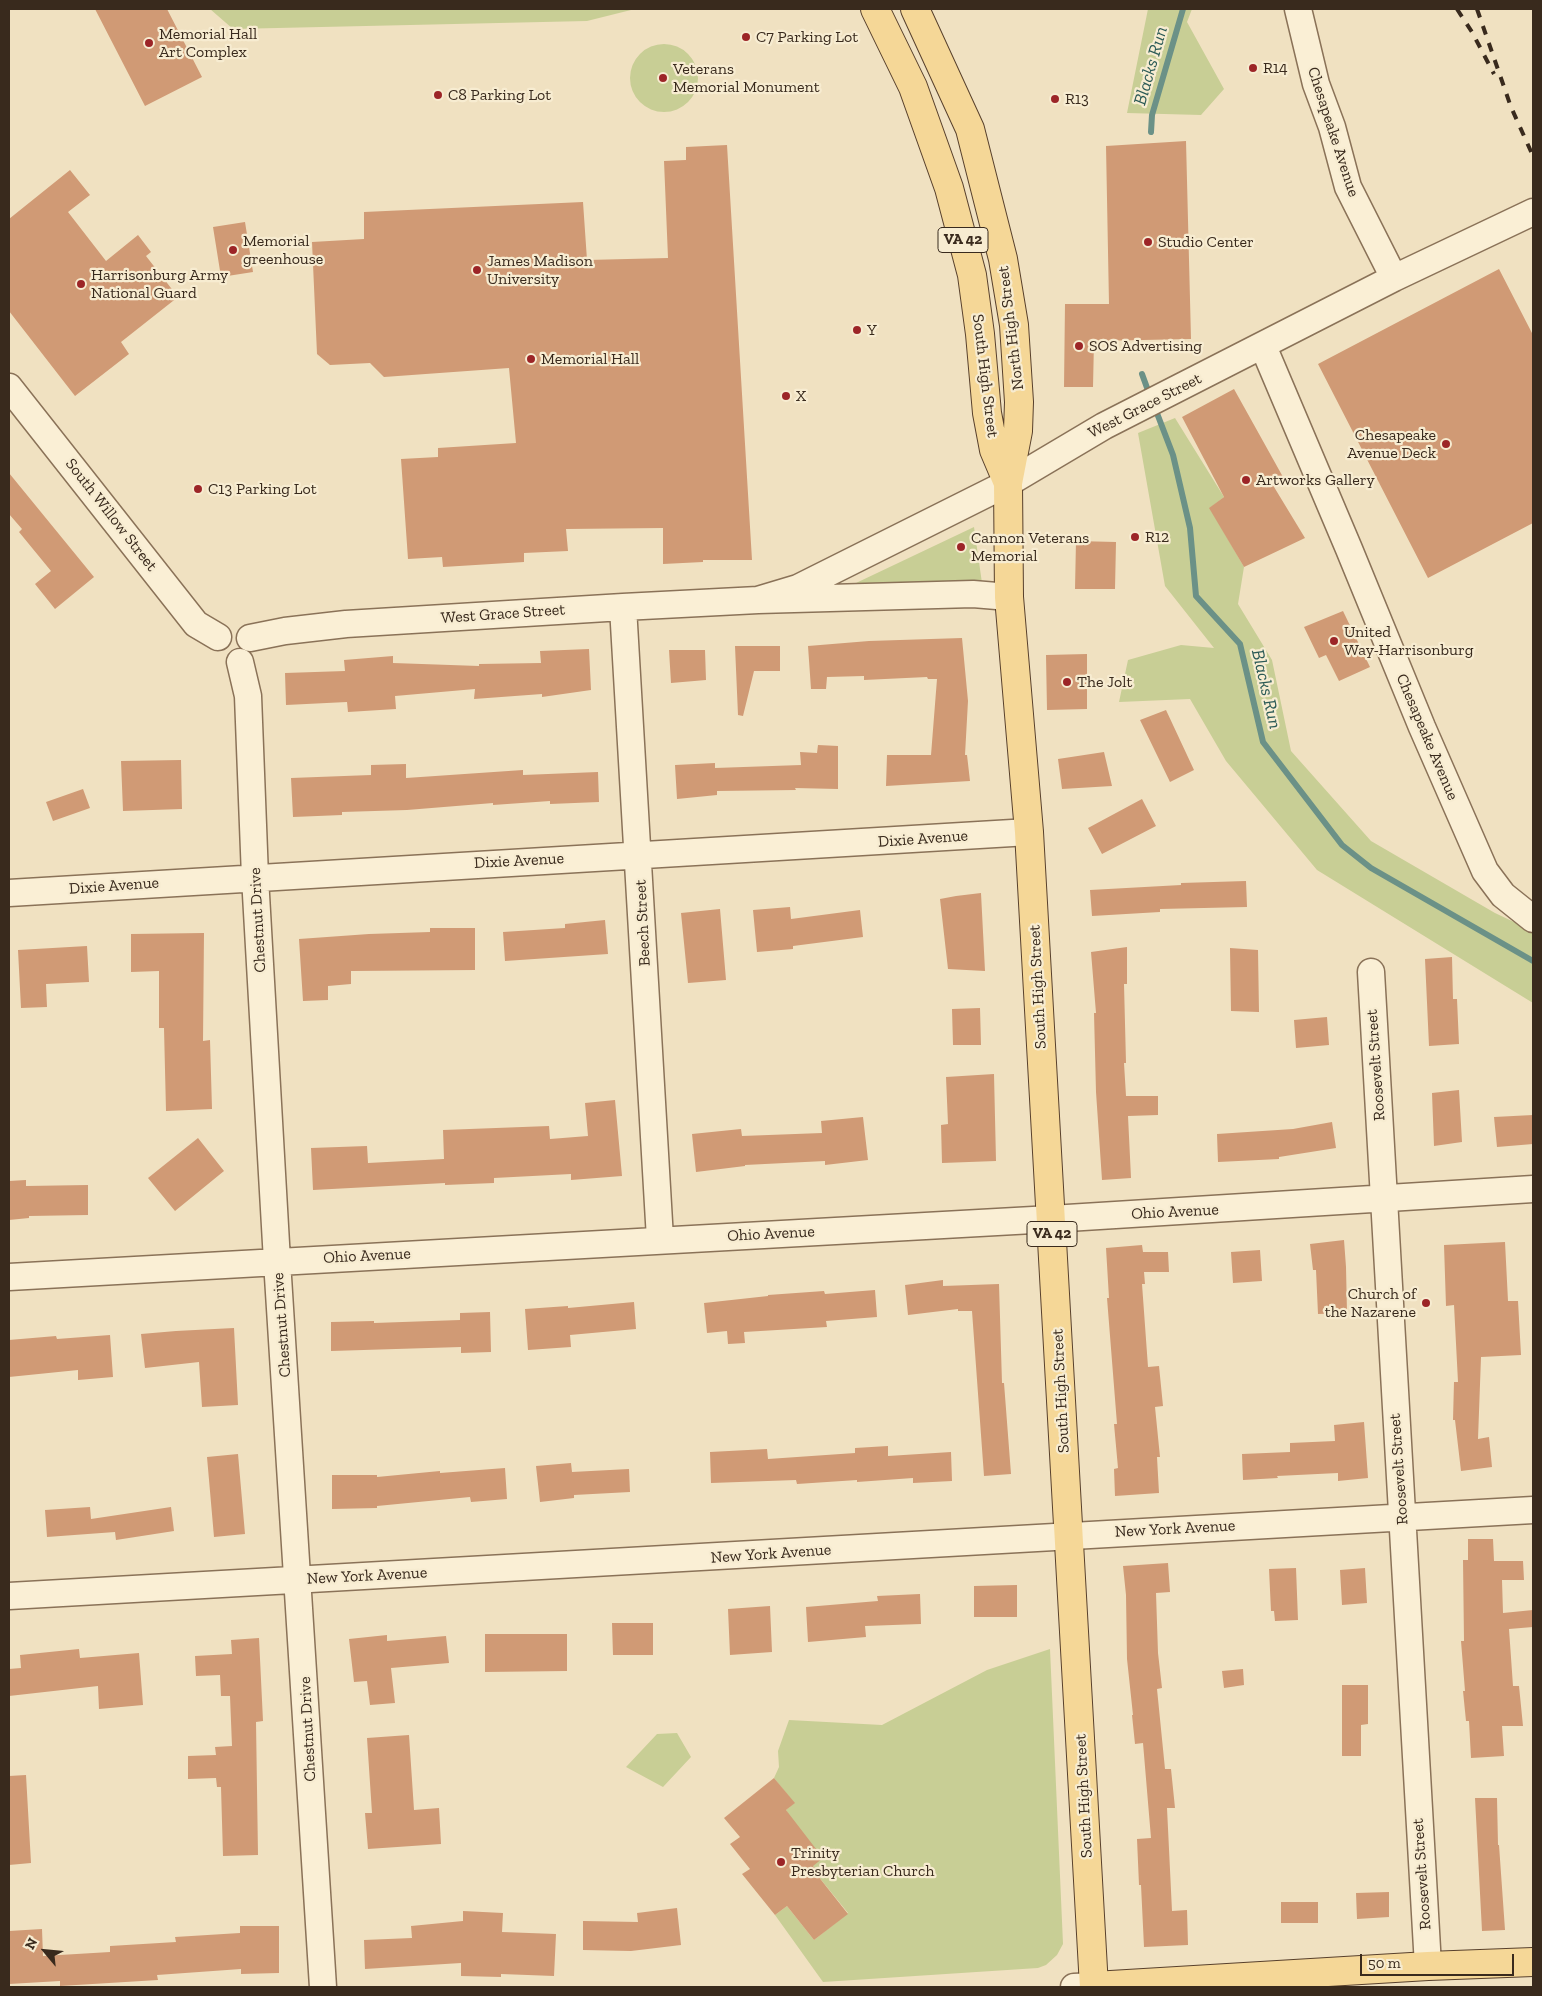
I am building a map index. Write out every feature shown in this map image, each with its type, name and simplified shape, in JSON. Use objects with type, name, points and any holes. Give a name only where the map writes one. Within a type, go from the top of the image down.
[{"type":"main road","points":[[881,12],[920,10]]},
{"type":"main road","name":"North High Street","points":[[920,10],[970,129],[1003,260],[1014,325],[1019,402],[1018,432],[1008,483]]},
{"type":"main road","name":"South High Street","points":[[881,12],[913,87],[949,188],[972,275],[994,450],[1008,483],[1010,597],[1029,832],[1069,1535],[1088,1987]]},
{"type":"main road","points":[[1088,1987],[1428,1966],[1533,1962]]},
{"type":"street","name":"Chesapeake Avenue","points":[[1298,9],[1316,84],[1332,127],[1348,187],[1394,278]]},
{"type":"street","name":"West Grace Street","points":[[758,600],[798,588],[1008,483],[1104,426],[1394,278],[1533,212]]},
{"type":"street","name":"Chesapeake Avenue","points":[[1262,346],[1349,548],[1422,727],[1485,871],[1503,895],[1518,909],[1533,919]]},
{"type":"street","name":"South Willow Street","points":[[9,387],[196,624],[218,637]]},
{"type":"street","name":"West Grace Street","points":[[250,638],[285,630],[346,624],[623,607],[758,600],[972,594],[1010,597]]},
{"type":"street","name":"Beech Street","points":[[623,607],[639,854],[660,1239]]},
{"type":"street","points":[[237,628],[250,638],[251,649],[249,654],[240,662],[228,663],[218,655],[216,649],[218,637],[226,630],[237,628]]},
{"type":"street","name":"Chestnut Drive","points":[[240,662],[248,696],[255,877],[277,1261],[299,1579],[323,1987]]},
{"type":"street","name":"Dixie Avenue","points":[[9,893],[1029,832]]},
{"type":"street","name":"Roosevelt Street","points":[[1370,972],[1428,1966]]},
{"type":"street","name":"Ohio Avenue","points":[[9,1277],[660,1239],[1051,1219],[1533,1189]]},
{"type":"street","name":"New York Avenue","points":[[9,1596],[1533,1510]]},
{"type":"green space","points":[[210,9],[635,9],[587,21],[233,29]]},
{"type":"green space","points":[[1148,9],[1192,9],[1187,22],[1224,89],[1201,115],[1127,113]]},
{"type":"green space","points":[[664,44],[677,47],[688,54],[695,65],[698,78],[695,91],[688,102],[677,109],[664,112],[651,109],[640,102],[633,91],[630,78],[633,65],[640,54],[651,47]]},
{"type":"green space","points":[[1175,418],[1224,497],[1210,508],[1244,567],[1238,604],[1272,660],[1291,751],[1371,841],[1495,913],[1533,931],[1533,1003],[1317,870],[1226,761],[1190,699],[1119,702],[1128,660],[1181,645],[1214,648],[1165,586],[1138,433]]},
{"type":"green space","points":[[974,527],[982,583],[856,583]]},
{"type":"green space","points":[[1050,1649],[1063,1944],[1057,1955],[1046,1965],[1038,1968],[823,1982],[775,1915],[787,1906],[814,1940],[848,1913],[818,1876],[821,1874],[813,1866],[786,1810],[794,1803],[774,1778],[779,1767],[778,1751],[789,1720],[882,1725],[987,1670]]},
{"type":"green space","points":[[677,1733],[691,1757],[663,1787],[626,1767],[657,1734]]},
{"type":"building","name":"Memorial Hall Art Complex","points":[[95,9],[167,9],[202,77],[145,106]]},
{"type":"building","name":"Studio Center","points":[[1186,141],[1191,339],[1094,341],[1093,387],[1064,387],[1065,304],[1109,304],[1106,146]]},
{"type":"building","name":"Memorial Hall","points":[[727,145],[752,560],[703,560],[703,562],[663,564],[663,528],[566,529],[568,551],[524,553],[524,562],[443,567],[442,557],[408,559],[401,459],[438,457],[438,448],[516,443],[509,368],[384,377],[370,363],[330,365],[317,354],[312,242],[364,239],[364,212],[583,202],[587,260],[668,258],[664,161],[686,160],[686,147]]},
{"type":"building","name":"Harrisonburg Army National Guard","points":[[70,170],[90,195],[68,212],[106,261],[138,235],[151,252],[146,256],[178,297],[121,342],[129,354],[75,396],[9,311],[9,219]]},
{"type":"building","name":"Memorial greenhouse","points":[[245,222],[253,272],[221,277],[213,227]]},
{"type":"building","name":"Chesapeake Avenue Deck","points":[[1499,269],[1533,335],[1533,523],[1428,578],[1318,364]]},
{"type":"building","name":"Artworks Gallery","points":[[1234,389],[1283,477],[1271,482],[1305,538],[1244,567],[1209,508],[1224,497],[1182,417]]},
{"type":"building","points":[[9,473],[94,577],[55,609],[35,584],[51,571],[19,532],[22,529],[9,514]]},
{"type":"building","points":[[1076,541],[1116,542],[1115,589],[1075,589]]},
{"type":"building","name":"United Way-Harrisonburg","points":[[1343,611],[1370,667],[1339,681],[1326,655],[1319,658],[1304,627]]},
{"type":"building","points":[[962,638],[968,701],[965,755],[967,755],[970,781],[886,786],[887,755],[931,755],[937,679],[928,679],[927,677],[864,680],[864,676],[827,677],[826,689],[811,689],[808,646],[869,641]]},
{"type":"building","points":[[735,646],[780,646],[780,671],[754,671],[743,716],[738,715]]},
{"type":"building","points":[[589,649],[591,690],[542,697],[542,694],[474,699],[475,689],[395,696],[396,709],[348,712],[347,702],[286,705],[285,673],[345,671],[344,660],[393,656],[393,663],[479,666],[479,664],[541,663],[540,651]]},
{"type":"building","points":[[669,650],[705,650],[706,680],[671,683]]},
{"type":"building","name":"The Jolt","points":[[1087,654],[1087,709],[1047,710],[1046,655]]},
{"type":"building","points":[[1166,710],[1194,770],[1170,782],[1140,720]]},
{"type":"building","points":[[818,745],[838,746],[838,789],[795,788],[796,790],[717,791],[717,795],[677,799],[675,765],[715,763],[715,768],[801,765],[800,752],[817,753]]},
{"type":"building","points":[[1104,752],[1112,786],[1062,789],[1058,759]]},
{"type":"building","points":[[181,760],[182,809],[123,811],[121,761]]},
{"type":"building","points":[[406,764],[406,778],[523,770],[523,775],[598,772],[599,802],[550,804],[550,801],[493,805],[493,803],[407,810],[342,812],[342,815],[293,817],[291,778],[371,775],[371,765]]},
{"type":"building","points":[[83,789],[90,808],[53,821],[46,802]]},
{"type":"building","points":[[1142,799],[1156,826],[1102,854],[1088,828]]},
{"type":"building","points":[[1246,881],[1247,907],[1160,909],[1160,912],[1092,916],[1090,890],[1181,885],[1181,883]]},
{"type":"building","points":[[981,893],[985,971],[948,969],[940,899]]},
{"type":"building","points":[[790,907],[791,919],[860,910],[863,937],[793,946],[793,949],[757,952],[753,910]]},
{"type":"building","points":[[720,909],[726,980],[688,983],[681,913]]},
{"type":"building","points":[[605,920],[608,954],[505,961],[503,932],[565,928],[565,924]]},
{"type":"building","points":[[430,928],[475,928],[475,970],[351,971],[351,984],[328,986],[328,1000],[303,1001],[299,939],[430,932]]},
{"type":"building","points":[[204,933],[203,1041],[210,1040],[212,1109],[166,1111],[164,1028],[159,1028],[159,971],[131,972],[131,934]]},
{"type":"building","points":[[87,946],[89,982],[46,984],[47,1007],[21,1008],[18,950]]},
{"type":"building","points":[[1127,947],[1127,984],[1124,984],[1126,1096],[1158,1096],[1158,1115],[1128,1116],[1131,1178],[1102,1180],[1096,1092],[1094,1013],[1096,1013],[1091,952]]},
{"type":"building","points":[[1230,948],[1258,950],[1259,1012],[1231,1011]]},
{"type":"building","points":[[1452,957],[1453,999],[1457,999],[1459,1044],[1429,1046],[1425,959]]},
{"type":"building","points":[[980,1008],[981,1045],[953,1045],[952,1009]]},
{"type":"building","points":[[1327,1017],[1329,1045],[1296,1048],[1294,1020]]},
{"type":"building","points":[[994,1074],[996,1161],[942,1163],[941,1125],[948,1124],[946,1077]]},
{"type":"building","points":[[1459,1090],[1462,1142],[1434,1146],[1432,1093]]},
{"type":"building","points":[[615,1100],[622,1176],[571,1180],[571,1174],[494,1178],[494,1183],[445,1185],[445,1183],[313,1190],[311,1148],[367,1146],[368,1163],[444,1159],[443,1130],[549,1126],[550,1139],[588,1136],[585,1103]]},
{"type":"building","points":[[1533,1115],[1533,1144],[1497,1147],[1494,1117]]},
{"type":"building","points":[[863,1117],[868,1160],[825,1165],[825,1161],[745,1165],[696,1172],[692,1134],[741,1129],[742,1136],[822,1133],[821,1121]]},
{"type":"building","points":[[1332,1122],[1336,1148],[1279,1157],[1279,1159],[1218,1162],[1217,1134],[1293,1129]]},
{"type":"building","points":[[198,1138],[224,1171],[175,1211],[148,1178]]},
{"type":"building","points":[[26,1180],[26,1186],[88,1185],[88,1215],[29,1216],[29,1218],[9,1220],[9,1181]]},
{"type":"building","points":[[1344,1240],[1347,1313],[1318,1314],[1316,1270],[1313,1270],[1310,1244]]},
{"type":"building","points":[[1505,1242],[1508,1301],[1518,1301],[1521,1355],[1481,1357],[1478,1439],[1489,1437],[1492,1467],[1461,1471],[1455,1420],[1453,1420],[1454,1382],[1458,1382],[1454,1305],[1446,1306],[1444,1245]]},
{"type":"building","points":[[1142,1245],[1143,1252],[1168,1252],[1169,1272],[1144,1272],[1145,1284],[1142,1284],[1148,1367],[1159,1366],[1163,1406],[1155,1407],[1160,1457],[1157,1457],[1159,1493],[1115,1496],[1114,1469],[1118,1468],[1114,1424],[1117,1424],[1107,1298],[1109,1298],[1106,1248]]},
{"type":"building","points":[[1260,1250],[1262,1281],[1233,1283],[1231,1252]]},
{"type":"building","points":[[943,1280],[943,1286],[999,1284],[1002,1383],[1004,1383],[1011,1474],[984,1476],[972,1311],[958,1311],[958,1309],[908,1315],[905,1285]]},
{"type":"building","points":[[875,1290],[877,1317],[826,1321],[827,1327],[744,1332],[745,1343],[728,1344],[727,1331],[707,1333],[704,1303],[768,1295],[824,1291],[825,1294]]},
{"type":"building","points":[[634,1302],[636,1329],[570,1335],[571,1347],[528,1350],[525,1309],[568,1306],[568,1308]]},
{"type":"building","points":[[490,1312],[491,1352],[461,1353],[461,1347],[331,1351],[331,1322],[374,1321],[374,1323],[460,1320],[460,1313]]},
{"type":"building","points":[[234,1328],[238,1405],[202,1407],[199,1362],[145,1368],[141,1334]]},
{"type":"building","points":[[110,1335],[113,1377],[78,1380],[78,1370],[9,1377],[9,1340],[56,1336],[57,1339]]},
{"type":"building","points":[[1364,1422],[1368,1478],[1338,1481],[1338,1473],[1243,1480],[1242,1454],[1290,1452],[1290,1443],[1335,1441],[1334,1425]]},
{"type":"building","points":[[888,1446],[888,1456],[951,1452],[952,1481],[913,1483],[913,1478],[797,1484],[796,1480],[711,1483],[710,1452],[767,1449],[768,1459],[855,1453],[855,1448]]},
{"type":"building","points":[[238,1454],[245,1534],[214,1537],[207,1457]]},
{"type":"building","points":[[571,1463],[572,1472],[629,1469],[630,1492],[574,1495],[574,1498],[540,1502],[536,1466]]},
{"type":"building","points":[[505,1468],[507,1499],[471,1502],[470,1497],[377,1506],[377,1508],[332,1509],[332,1475],[377,1475],[377,1477],[440,1471],[440,1473]]},
{"type":"building","points":[[90,1507],[91,1519],[171,1507],[174,1531],[116,1540],[115,1532],[47,1537],[45,1510]]},
{"type":"building","points":[[1468,1539],[1493,1539],[1494,1561],[1523,1561],[1524,1580],[1502,1580],[1503,1613],[1533,1610],[1533,1627],[1509,1629],[1513,1686],[1519,1686],[1523,1726],[1502,1726],[1504,1756],[1471,1758],[1469,1721],[1466,1721],[1463,1691],[1465,1691],[1461,1641],[1464,1641],[1463,1560],[1468,1560]]},
{"type":"building","points":[[1168,1563],[1170,1592],[1156,1593],[1158,1653],[1162,1688],[1157,1689],[1165,1769],[1171,1769],[1175,1808],[1167,1808],[1172,1911],[1187,1910],[1188,1945],[1144,1947],[1137,1839],[1151,1838],[1143,1743],[1135,1744],[1132,1715],[1127,1659],[1126,1595],[1123,1566]]},
{"type":"building","points":[[1296,1568],[1298,1620],[1275,1621],[1274,1611],[1271,1611],[1269,1569]]},
{"type":"building","points":[[1365,1568],[1367,1603],[1342,1605],[1340,1570]]},
{"type":"building","points":[[1017,1585],[1017,1617],[974,1617],[974,1586]]},
{"type":"building","points":[[920,1594],[921,1624],[865,1626],[866,1637],[808,1642],[806,1607],[878,1601],[877,1596]]},
{"type":"building","points":[[770,1606],[772,1652],[730,1655],[728,1609]]},
{"type":"building","points":[[612,1623],[653,1623],[653,1655],[613,1655]]},
{"type":"building","points":[[485,1634],[567,1634],[567,1671],[485,1672]]},
{"type":"building","points":[[387,1635],[387,1641],[446,1636],[449,1663],[391,1668],[395,1703],[370,1705],[367,1681],[354,1682],[349,1639]]},
{"type":"building","points":[[259,1638],[263,1721],[256,1722],[258,1855],[223,1856],[221,1787],[217,1787],[216,1778],[188,1779],[188,1756],[216,1755],[215,1747],[232,1746],[230,1696],[221,1696],[220,1675],[196,1676],[195,1656],[232,1654],[231,1640]]},
{"type":"building","points":[[79,1649],[80,1658],[139,1653],[143,1705],[99,1709],[98,1686],[9,1696],[9,1669],[21,1668],[20,1655]]},
{"type":"building","points":[[1243,1669],[1244,1685],[1224,1688],[1222,1671]]},
{"type":"building","points":[[1342,1685],[1368,1685],[1368,1724],[1361,1725],[1361,1756],[1342,1756]]},
{"type":"building","points":[[409,1735],[414,1810],[439,1808],[441,1844],[368,1849],[365,1813],[372,1813],[367,1738]]},
{"type":"building","points":[[26,1775],[31,1863],[9,1865],[9,1776]]},
{"type":"building","name":"Trinity Presbyterian Church","points":[[774,1778],[795,1803],[786,1810],[823,1858],[813,1866],[821,1875],[818,1876],[848,1914],[814,1940],[787,1906],[775,1915],[742,1874],[750,1869],[730,1844],[740,1837],[724,1818]]},
{"type":"building","points":[[1475,1798],[1497,1798],[1498,1845],[1505,1930],[1482,1931]]},
{"type":"building","points":[[1389,1892],[1389,1917],[1357,1919],[1356,1893]]},
{"type":"building","points":[[1281,1902],[1318,1902],[1318,1923],[1281,1923]]},
{"type":"building","points":[[677,1908],[681,1945],[631,1951],[583,1950],[583,1921],[638,1922],[637,1913]]},
{"type":"building","points":[[463,1911],[503,1913],[502,1932],[556,1934],[554,1976],[501,1974],[501,1977],[461,1976],[461,1963],[365,1969],[364,1940],[412,1938],[411,1926],[463,1921]]},
{"type":"building","points":[[240,1926],[279,1926],[279,1973],[241,1974],[241,1969],[157,1975],[158,1980],[60,1986],[60,1981],[9,1984],[9,1931],[42,1929],[43,1956],[110,1952],[110,1946],[176,1942],[175,1937],[240,1933]]},
{"type":"waterway","name":"Blacks Run","points":[[1151,132],[1152,115],[1183,9]]},
{"type":"waterway","name":"Blacks Run","points":[[1142,374],[1150,396]]},
{"type":"waterway","name":"Blacks Run","points":[[1155,408],[1173,455],[1190,528],[1196,596],[1240,644],[1263,742],[1342,845],[1371,868],[1533,961]]},
{"type":"railway","points":[[1457,9],[1472,32],[1494,74]]},
{"type":"railway","points":[[1477,9],[1511,107],[1533,156]]},
{"type":"place","name":"C7 Parking Lot","points":[[746,37]]},
{"type":"place","name":"Memorial Hall Art Complex","points":[[149,43]]},
{"type":"place","name":"R14","points":[[1253,68]]},
{"type":"place","name":"Veterans Memorial Monument","points":[[663,78]]},
{"type":"place","name":"C8 Parking Lot","points":[[438,95]]},
{"type":"place","name":"R13","points":[[1055,99]]},
{"type":"place","name":"Studio Center","points":[[1148,242]]},
{"type":"place","name":"Memorial greenhouse","points":[[233,250]]},
{"type":"place","name":"James Madison University","points":[[477,270]]},
{"type":"place","name":"Harrisonburg Army National Guard","points":[[81,284]]},
{"type":"place","name":"Y","points":[[857,330]]},
{"type":"place","name":"SOS Advertising","points":[[1079,346]]},
{"type":"place","name":"Memorial Hall","points":[[531,359]]},
{"type":"place","name":"X","points":[[786,396]]},
{"type":"place","name":"Chesapeake Avenue Deck","points":[[1446,444]]},
{"type":"place","name":"Artworks Gallery","points":[[1246,480]]},
{"type":"place","name":"C13 Parking Lot","points":[[198,489]]},
{"type":"place","name":"R12","points":[[1135,537]]},
{"type":"place","name":"Cannon Veterans Memorial","points":[[961,547]]},
{"type":"place","name":"United Way-Harrisonburg","points":[[1334,641]]},
{"type":"place","name":"The Jolt","points":[[1067,682]]},
{"type":"place","name":"Church of the Nazarene","points":[[1426,1303]]},
{"type":"place","name":"Trinity Presbyterian Church","points":[[781,1862]]}]
